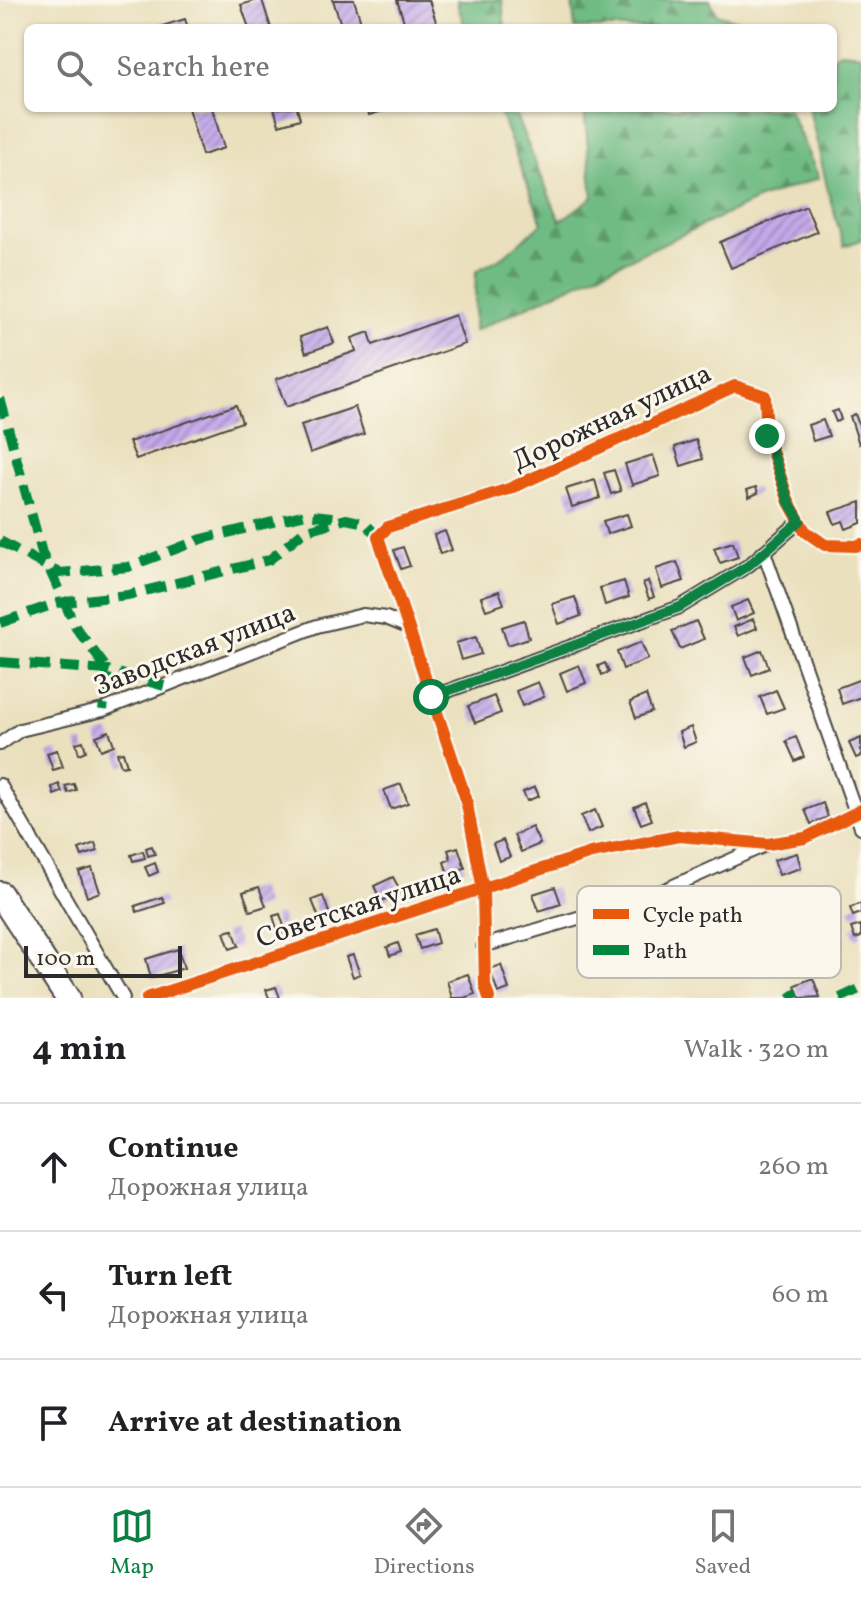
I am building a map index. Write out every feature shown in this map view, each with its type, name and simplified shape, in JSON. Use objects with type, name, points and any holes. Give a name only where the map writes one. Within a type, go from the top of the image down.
[{"type":"highway","points":[[0,894],[68,998]]},
{"type":"street","name":"Дорожная улица","points":[[408,627],[378,537],[388,527],[509,489],[735,386],[765,396],[767,436],[789,502],[805,531],[825,545],[861,544]]},
{"type":"street","points":[[431,697],[680,607],[749,565],[800,521]]},
{"type":"street","points":[[764,552],[858,811],[861,827]]},
{"type":"street","name":"Заводская улица","points":[[0,744],[20,730],[103,710],[317,626],[363,615],[386,618],[408,627]]},
{"type":"street","points":[[408,627],[466,799],[483,890],[485,985],[489,998]]},
{"type":"street","points":[[0,785],[123,998]]},
{"type":"street","name":"Советская улица","points":[[147,998],[591,853],[679,836],[768,844],[805,838],[858,811]]},
{"type":"street","points":[[674,886],[768,844]]},
{"type":"street","points":[[483,946],[577,918]]},
{"type":"green space","points":[[457,0],[502,0],[505,24],[464,24]]},
{"type":"green space","points":[[572,0],[710,0],[717,14],[749,24],[575,24]]},
{"type":"green space","points":[[837,54],[861,54],[861,240],[844,246],[810,112],[837,112]]},
{"type":"green space","points":[[500,112],[515,112],[560,221],[593,197],[584,112],[790,112],[819,178],[759,199],[474,331],[476,271],[504,256],[542,223]]},
{"type":"building","points":[[262,0],[270,24],[248,24],[241,5]]},
{"type":"building","points":[[333,0],[354,0],[362,24],[341,24]]},
{"type":"building","points":[[397,0],[429,0],[437,24],[405,24]]},
{"type":"building","points":[[185,19],[187,24],[169,24]]},
{"type":"building","points":[[189,112],[213,112],[224,148],[202,155]]},
{"type":"building","points":[[275,112],[298,112],[300,119],[279,125]]},
{"type":"building","points":[[806,206],[817,232],[731,268],[720,242]]},
{"type":"building","points":[[455,315],[465,344],[286,407],[276,379],[356,351],[352,338],[369,332],[373,345]]},
{"type":"building","points":[[328,327],[334,343],[306,353],[300,337]]},
{"type":"building","points":[[236,405],[242,422],[136,459],[129,442]]},
{"type":"building","points":[[355,407],[364,434],[310,453],[301,425]]},
{"type":"building","points":[[838,410],[841,420],[836,422],[832,412]]},
{"type":"building","points":[[855,414],[861,431],[859,444],[850,416]]},
{"type":"building","points":[[823,420],[829,436],[813,441],[808,425]]},
{"type":"building","points":[[696,440],[703,459],[681,466],[675,447]]},
{"type":"building","points":[[653,455],[660,476],[632,485],[625,464]]},
{"type":"building","points":[[614,470],[621,491],[611,494],[604,473]]},
{"type":"building","points":[[595,480],[600,498],[572,507],[566,489]]},
{"type":"building","points":[[756,487],[758,493],[749,497],[747,490]]},
{"type":"building","points":[[861,502],[861,523],[846,529],[843,521],[835,524],[830,512]]},
{"type":"building","points":[[627,514],[631,526],[607,534],[603,521]]},
{"type":"building","points":[[445,531],[452,550],[440,554],[434,535]]},
{"type":"building","points":[[733,542],[738,557],[720,563],[714,548]]},
{"type":"building","points":[[403,547],[410,566],[401,569],[394,550]]},
{"type":"building","points":[[677,562],[684,581],[662,588],[656,569]]},
{"type":"building","points":[[624,581],[629,597],[605,605],[600,588]]},
{"type":"building","points":[[648,581],[654,597],[649,599],[643,583]]},
{"type":"building","points":[[499,591],[504,604],[486,610],[481,597]]},
{"type":"building","points":[[575,597],[581,616],[559,624],[552,604]]},
{"type":"building","points":[[748,600],[754,613],[736,621],[731,607]]},
{"type":"building","points":[[753,619],[757,628],[738,636],[734,627]]},
{"type":"building","points":[[524,620],[529,638],[508,645],[502,627]]},
{"type":"building","points":[[696,621],[704,639],[680,649],[672,631]]},
{"type":"building","points":[[476,637],[481,654],[461,660],[456,643]]},
{"type":"building","points":[[641,642],[648,659],[623,669],[617,652]]},
{"type":"building","points":[[762,650],[769,668],[752,675],[745,657]]},
{"type":"building","points":[[605,663],[609,672],[602,675],[598,666]]},
{"type":"building","points":[[579,665],[586,683],[567,691],[560,673]]},
{"type":"building","points":[[861,679],[861,697],[842,704],[837,688]]},
{"type":"building","points":[[538,682],[544,697],[522,706],[516,691]]},
{"type":"building","points":[[776,690],[784,708],[767,714],[760,697]]},
{"type":"building","points":[[646,695],[652,712],[636,718],[630,702]]},
{"type":"building","points":[[494,696],[501,713],[475,723],[468,706]]},
{"type":"building","points":[[691,727],[696,742],[684,747],[679,732]]},
{"type":"building","points":[[109,731],[114,745],[101,750],[96,736]]},
{"type":"building","points":[[796,737],[804,757],[795,761],[786,741]]},
{"type":"building","points":[[861,738],[861,756],[856,758],[849,743]]},
{"type":"building","points":[[83,741],[86,751],[79,754],[76,743]]},
{"type":"building","points":[[57,750],[63,767],[53,770],[47,753]]},
{"type":"building","points":[[123,752],[127,765],[121,766],[117,753]]},
{"type":"building","points":[[59,784],[62,792],[54,795],[52,787]]},
{"type":"building","points":[[74,784],[76,790],[68,793],[65,786]]},
{"type":"building","points":[[401,784],[408,803],[391,809],[384,790]]},
{"type":"building","points":[[535,787],[539,796],[527,801],[523,792]]},
{"type":"building","points":[[645,802],[652,820],[641,824],[634,807]]},
{"type":"building","points":[[823,803],[828,817],[811,824],[805,810]]},
{"type":"building","points":[[595,810],[602,827],[588,833],[581,816]]},
{"type":"building","points":[[532,827],[540,844],[521,852],[514,835]]},
{"type":"building","points":[[503,840],[510,857],[499,861],[493,844]]},
{"type":"building","points":[[95,843],[98,851],[82,856],[79,849]]},
{"type":"building","points":[[152,846],[155,854],[148,856],[146,848]]},
{"type":"building","points":[[458,847],[465,868],[448,874],[444,862],[451,859],[448,850]]},
{"type":"building","points":[[143,851],[145,858],[133,861],[131,855]]},
{"type":"building","points":[[797,853],[801,868],[779,875],[774,860]]},
{"type":"building","points":[[155,863],[158,872],[149,876],[145,867]]},
{"type":"building","points":[[92,868],[100,892],[87,897],[79,872]]},
{"type":"building","points":[[393,877],[401,892],[381,901],[374,886]]},
{"type":"building","points":[[259,887],[266,906],[250,911],[243,892]]},
{"type":"building","points":[[555,887],[561,904],[539,911],[533,894]]},
{"type":"building","points":[[323,896],[330,915],[319,918],[312,900]]},
{"type":"building","points":[[162,897],[165,903],[137,912],[135,906]]},
{"type":"building","points":[[861,903],[861,913],[853,916],[850,908]]},
{"type":"building","points":[[280,914],[286,932],[279,935],[273,916]]},
{"type":"building","points":[[861,925],[861,937],[855,939],[851,928]]},
{"type":"building","points":[[434,929],[438,943],[420,949],[415,935]]},
{"type":"building","points":[[233,930],[239,946],[230,949],[224,932]]},
{"type":"building","points":[[398,943],[401,952],[390,956],[387,947]]},
{"type":"building","points":[[178,949],[184,968],[151,978],[146,959]]},
{"type":"building","points":[[353,955],[360,974],[353,977],[346,957]]},
{"type":"building","points":[[501,965],[509,989],[498,993],[490,969]]},
{"type":"building","points":[[468,974],[475,994],[452,998],[447,981]]},
{"type":"building","points":[[813,978],[820,997],[800,998],[795,985]]},
{"type":"building","points":[[276,987],[280,998],[269,998],[266,990]]},
{"type":"marked path","points":[[0,398],[42,553],[76,628],[108,670],[103,710]]},
{"type":"marked path","points":[[0,541],[59,573],[128,567],[202,539],[306,514],[339,518]]},
{"type":"marked path","points":[[0,623],[57,603],[128,595],[269,560],[304,531],[346,519],[365,523],[378,537]]},
{"type":"marked path","points":[[0,662],[108,670],[164,686]]},
{"type":"marked path","points":[[840,998],[861,988]]},
{"type":"marked path","points":[[791,991],[796,998]]},
{"type":"cycle path","points":[[489,998],[485,985],[483,890],[466,799],[378,537],[388,527],[509,489],[735,386],[765,396],[767,436],[789,502],[805,531],[825,545],[861,544]]},
{"type":"cycle path","points":[[147,998],[591,853],[679,836],[768,844],[805,838],[861,810]]},
{"type":"route","points":[[431,697],[680,607],[749,565],[800,521],[789,502],[767,436]]}]
